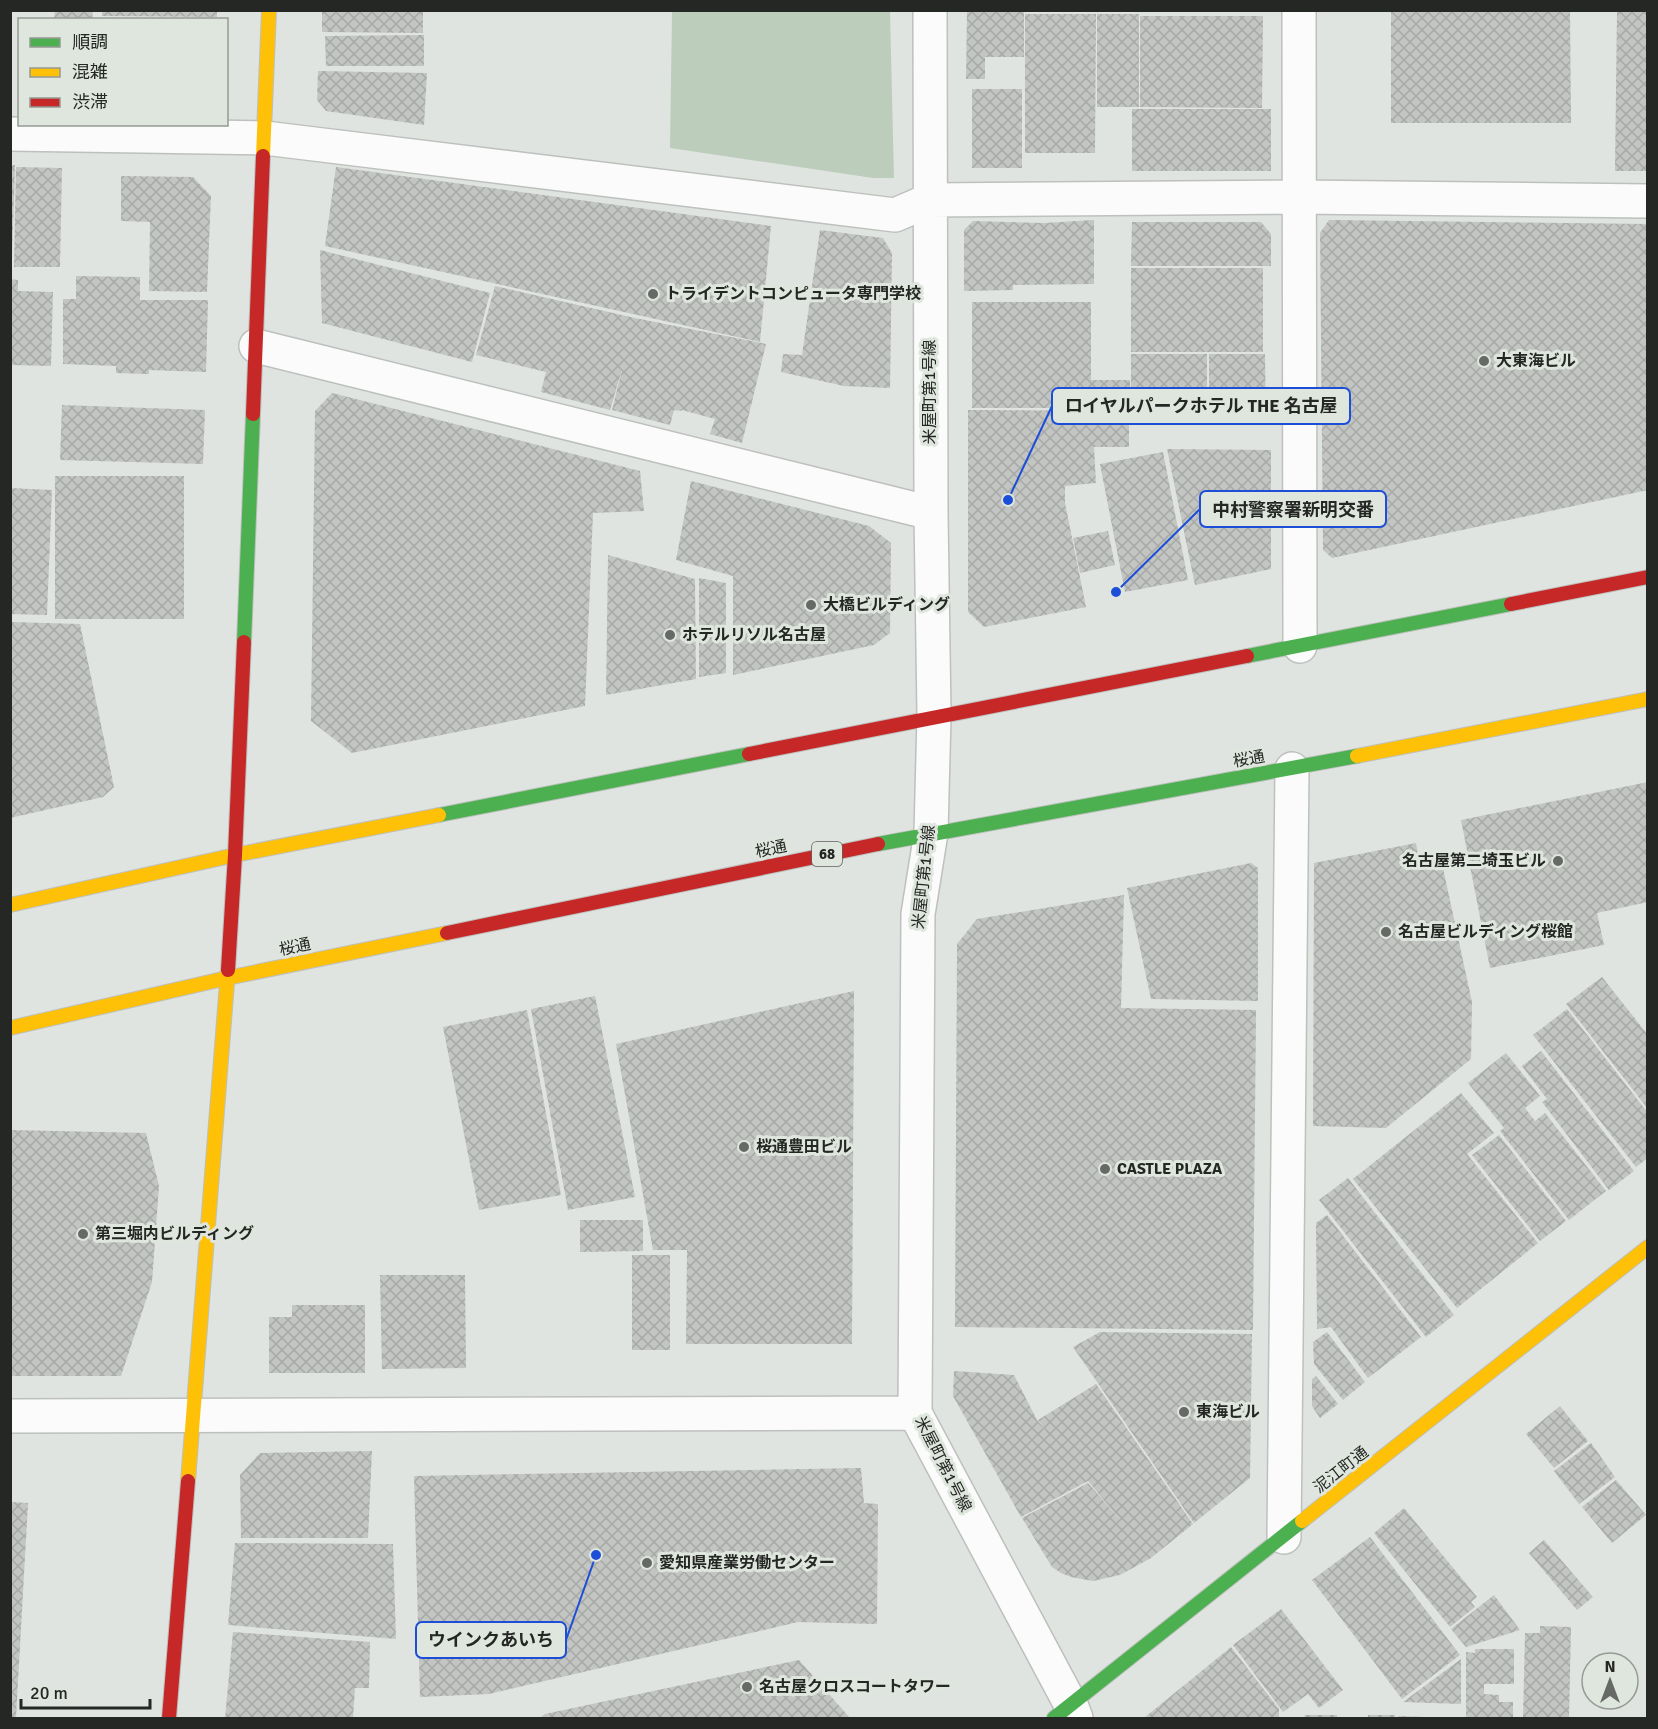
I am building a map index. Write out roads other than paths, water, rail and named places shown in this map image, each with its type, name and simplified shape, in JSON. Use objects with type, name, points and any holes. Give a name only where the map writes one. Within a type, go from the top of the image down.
[{"type":"main road","points":[[169,1719],[235,855],[269,10]]},
{"type":"main road","points":[[10,905],[235,855],[1647,577]]},
{"type":"main road","name":"桜通","points":[[10,1028],[227,978],[931,833],[1292,768],[1647,699]]},
{"type":"main road","name":"泥江町通","points":[[1067,1714],[1647,1247]]},
{"type":"street","name":"米屋町第1号線","points":[[930,10],[931,513],[934,717],[931,833],[918,914],[915,1413],[1067,1714]]},
{"type":"street","points":[[1299,10],[1300,646]]},
{"type":"street","points":[[10,134],[265,138],[896,215],[930,200],[1298,197],[1647,201]]},
{"type":"street","points":[[256,346],[931,513]]},
{"type":"street","points":[[1284,1537],[1292,768]]},
{"type":"street","points":[[10,1416],[915,1413]]},
{"type":"place","name":"トライデントコンピュータ専門学校","points":[[653,294]]},
{"type":"place","name":"大東海ビル","points":[[1484,361]]},
{"type":"place","name":"ロイヤルパークホテル THE 名古屋","points":[[1008,500]]},
{"type":"place","name":"中村警察署新明交番","points":[[1116,592]]},
{"type":"place","name":"大橋ビルディング","points":[[811,605]]},
{"type":"place","name":"ホテルリソル名古屋","points":[[670,635]]},
{"type":"place","name":"名古屋第二埼玉ビル","points":[[1558,861]]},
{"type":"place","name":"名古屋ビルディング桜館","points":[[1386,932]]},
{"type":"place","name":"桜通豊田ビル","points":[[744,1147]]},
{"type":"place","name":"CASTLE PLAZA","points":[[1105,1169]]},
{"type":"place","name":"第三堀内ビルディング","points":[[83,1234]]},
{"type":"place","name":"東海ビル","points":[[1184,1412]]},
{"type":"place","name":"ウインクあいち","points":[[596,1555]]},
{"type":"place","name":"愛知県産業労働センター","points":[[647,1563]]},
{"type":"place","name":"名古屋クロスコートタワー","points":[[747,1687]]}]
